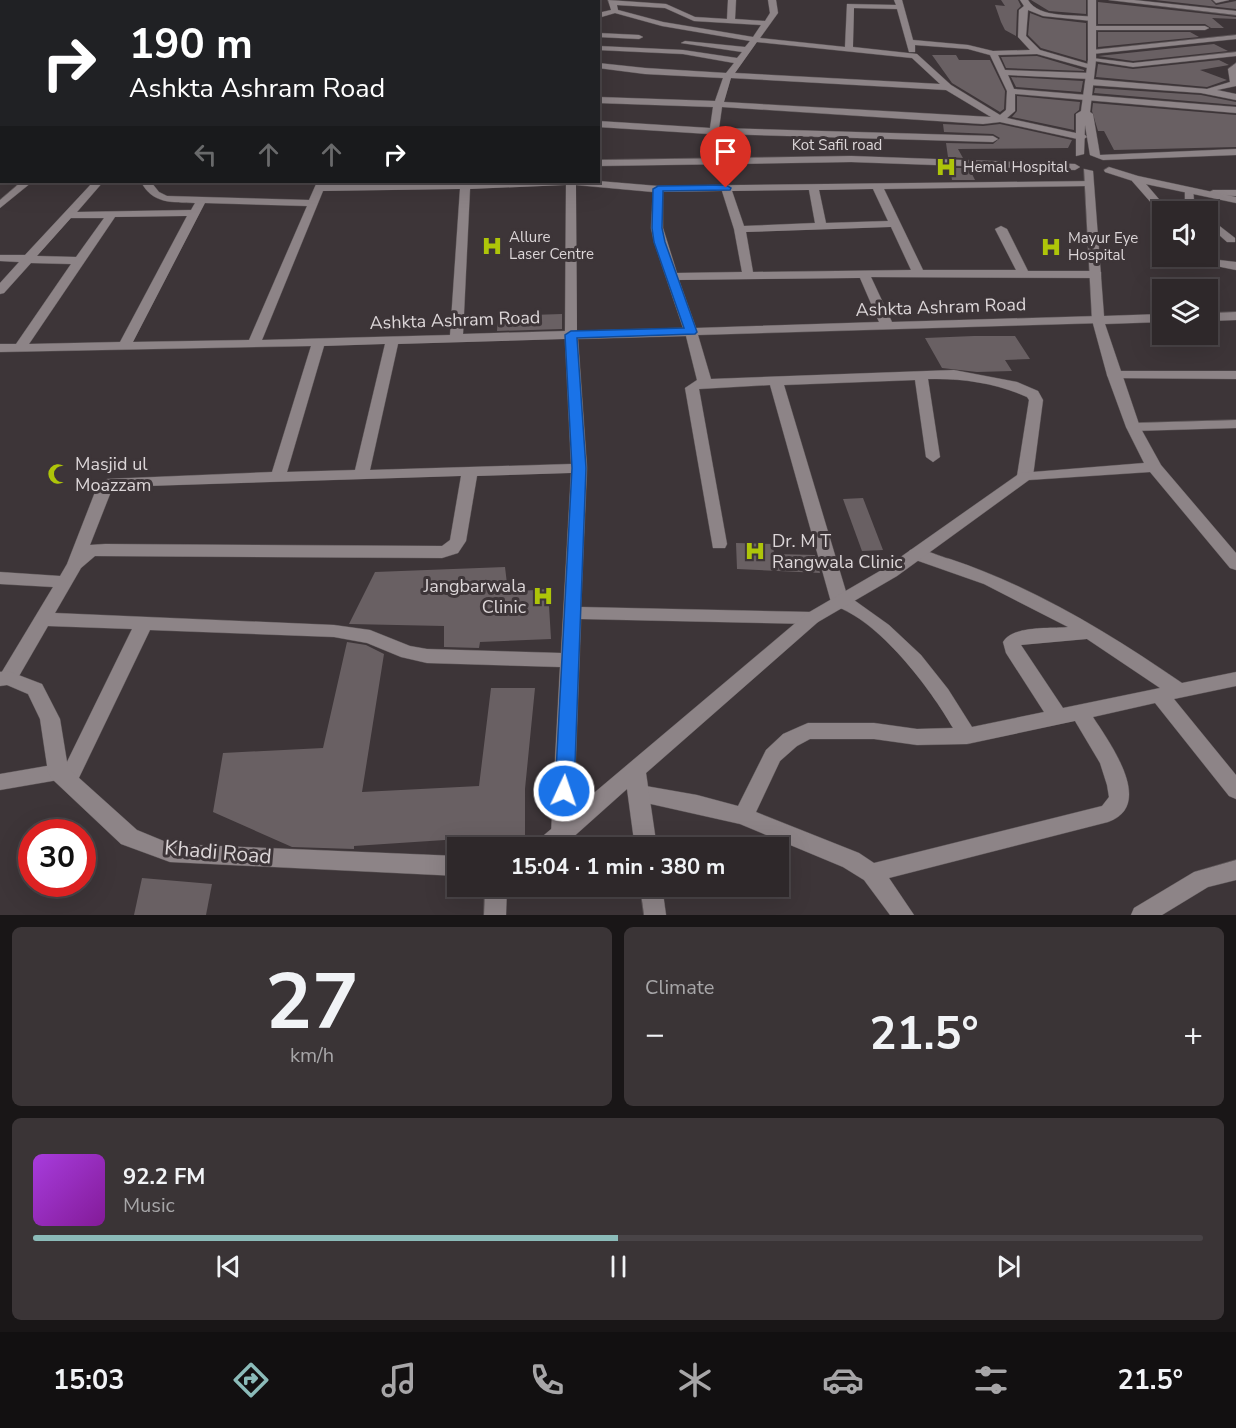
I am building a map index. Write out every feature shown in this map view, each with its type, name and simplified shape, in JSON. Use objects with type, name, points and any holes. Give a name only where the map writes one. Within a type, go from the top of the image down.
[{"type":"street","points":[[731,21],[732,0]]},
{"type":"street","points":[[714,155],[714,130],[718,104],[730,74],[774,13],[772,0]]},
{"type":"street","points":[[1092,0],[1088,97],[1085,112],[1081,114],[1082,137],[1074,160],[1088,177],[1097,275],[1098,320],[1114,375],[1133,427],[1154,467],[1236,564]]},
{"type":"street","points":[[1113,0],[1140,1],[1236,13]]},
{"type":"street","points":[[1216,1],[1225,0]]},
{"type":"street","points":[[849,49],[850,6],[899,3],[914,56],[948,87],[1000,119]]},
{"type":"street","points":[[1037,52],[1022,38],[1023,10],[1026,4],[1043,14],[1092,23],[1205,28]]},
{"type":"street","points":[[613,5],[662,24],[756,40],[914,56]]},
{"type":"street","points":[[600,15],[613,5],[660,5],[676,8],[688,18],[767,23]]},
{"type":"street","points":[[600,35],[639,38]]},
{"type":"street","points":[[1091,67],[1236,37]]},
{"type":"street","points":[[662,41],[708,44],[748,50]]},
{"type":"street","points":[[910,42],[968,47],[993,53],[1037,52],[1091,67],[1236,97]]},
{"type":"street","points":[[689,52],[708,44]]},
{"type":"street","points":[[600,48],[689,52],[739,61]]},
{"type":"street","points":[[993,53],[1004,72],[1011,91],[1010,111],[1000,119]]},
{"type":"street","points":[[1004,72],[1144,64],[1236,54]]},
{"type":"street","points":[[600,65],[645,71],[948,87]]},
{"type":"street","points":[[1201,90],[1224,88],[1235,84],[1232,69],[1236,66]]},
{"type":"street","points":[[1011,91],[1236,110]]},
{"type":"street","points":[[600,100],[718,104],[983,121],[1000,119],[1082,137]]},
{"type":"street","points":[[1085,112],[1090,115],[1099,156],[1112,168],[1136,179],[1189,190],[1236,193]]},
{"type":"street","points":[[600,124],[993,139]]},
{"type":"street","points":[[1099,156],[1236,152]]},
{"type":"street","name":"Kot Safil road","points":[[600,153],[851,159],[1074,160],[1099,156]]},
{"type":"street","name":"Kot Safil road","points":[[600,163],[714,155]]},
{"type":"street","points":[[585,183],[658,189],[877,186],[1088,177],[1112,168],[1236,162]]},
{"type":"street","points":[[1136,179],[1155,201]]},
{"type":"street","points":[[0,205],[26,183]]},
{"type":"street","points":[[0,290],[97,183]]},
{"type":"street","points":[[147,183],[158,197],[201,201],[313,203]]},
{"type":"street","points":[[254,344],[320,185],[465,186],[540,183]]},
{"type":"street","points":[[554,837],[571,660],[579,468],[571,335],[573,183]]},
{"type":"street","points":[[456,338],[465,186]]},
{"type":"street","points":[[813,186],[821,226]]},
{"type":"street","points":[[877,186],[919,273]]},
{"type":"street","points":[[726,188],[740,229],[748,275]]},
{"type":"street","points":[[658,189],[657,228],[671,277],[691,332],[705,384]]},
{"type":"street","points":[[1189,190],[1189,201]]},
{"type":"street","points":[[1213,193],[1236,200]]},
{"type":"street","points":[[125,345],[201,201]]},
{"type":"street","points":[[67,215],[193,213]]},
{"type":"street","points":[[20,347],[112,214]]},
{"type":"street","points":[[740,229],[896,224]]},
{"type":"street","points":[[1001,229],[1023,272]]},
{"type":"street","points":[[1218,229],[1231,240]]},
{"type":"street","points":[[0,258],[79,261]]},
{"type":"street","points":[[1218,263],[1236,266]]},
{"type":"street","points":[[671,277],[1023,272],[1097,275]]},
{"type":"street","points":[[864,274],[887,326]]},
{"type":"street","points":[[1218,316],[1236,316]]},
{"type":"street","name":"Ashkta Ashram Road","points":[[0,348],[254,344],[1152,318]]},
{"type":"street","points":[[361,476],[392,340]]},
{"type":"street","points":[[278,478],[319,342]]},
{"type":"street","points":[[921,375],[933,457]]},
{"type":"street","points":[[719,544],[692,388],[705,384],[967,375],[1012,385],[1033,394],[1036,400],[1025,476]]},
{"type":"street","points":[[1114,375],[1236,375]]},
{"type":"street","points":[[776,381],[842,601],[882,626],[916,658],[945,694],[967,736]]},
{"type":"street","points":[[1133,427],[1236,424]]},
{"type":"street","points":[[559,837],[812,618],[916,554],[1025,476],[1154,467]]},
{"type":"street","points":[[63,776],[50,719],[35,689],[4,678],[75,564],[105,487],[112,482],[579,468]]},
{"type":"street","points":[[75,564],[90,552],[105,549],[442,552],[452,549],[458,541],[470,471]]},
{"type":"street","points":[[916,554],[989,580],[1053,610],[1180,692]]},
{"type":"street","points":[[0,578],[64,582]]},
{"type":"street","points":[[573,613],[812,618]]},
{"type":"street","points":[[42,619],[334,631],[370,637],[407,652],[427,656],[571,660]]},
{"type":"street","points":[[63,776],[144,623]]},
{"type":"street","points":[[1058,717],[1012,648],[1012,642],[1020,638],[1090,632]]},
{"type":"street","points":[[743,816],[773,756],[790,740],[808,731],[874,731],[917,737],[967,736],[1236,679]]},
{"type":"street","points":[[1159,695],[1236,790]]},
{"type":"street","points":[[872,873],[1108,813],[1117,807],[1119,794],[1115,777],[1080,712]]},
{"type":"street","points":[[635,771],[645,837]]},
{"type":"street","points":[[0,782],[63,776]]},
{"type":"street","name":"Khadi Road","points":[[63,776],[129,837],[170,853],[447,866]]},
{"type":"street","points":[[640,794],[697,804],[743,816],[851,860],[872,873],[903,915]]},
{"type":"street","points":[[1142,915],[1202,879],[1236,870]]},
{"type":"street","points":[[495,915],[496,897]]},
{"type":"street","points":[[653,897],[655,915]]},
{"type":"building","points":[[1001,0],[1018,0],[1021,6],[1017,10],[1016,36],[1005,30],[1001,22],[995,5],[1005,6]]},
{"type":"building","points":[[1031,0],[1086,0],[1086,14],[1049,11]]},
{"type":"building","points":[[1155,0],[1211,0],[1216,5],[1236,1],[1236,9]]},
{"type":"building","points":[[1098,2],[1236,17],[1236,19],[1212,18],[1224,28],[1211,28],[1205,24],[1098,24]]},
{"type":"building","points":[[1030,13],[1043,18],[1086,23],[1086,61],[1041,48],[1028,35]]},
{"type":"building","points":[[1098,32],[1190,32],[1199,37],[1098,47]]},
{"type":"building","points":[[1214,44],[1228,51],[1133,61],[1098,56]]},
{"type":"building","points":[[932,55],[956,55],[959,60],[990,60],[1005,91],[1004,109],[1000,112],[952,83]]},
{"type":"building","points":[[1037,56],[1084,71],[1006,68],[1001,57]]},
{"type":"building","points":[[1219,60],[1229,65],[1200,70],[1227,80],[1207,87],[1096,77],[1098,64],[1133,69]]},
{"type":"building","points":[[1011,77],[1083,81],[1081,92],[1016,87]]},
{"type":"building","points":[[1095,88],[1201,95],[1236,102],[1236,105],[1094,93]]},
{"type":"building","points":[[1017,96],[1080,102],[1079,110],[1074,114],[1074,130],[1012,117],[1017,111]]},
{"type":"building","points":[[1093,103],[1236,115],[1236,147],[1114,150],[1104,131],[1098,131],[1092,111]]},
{"type":"building","points":[[943,124],[983,126],[1000,124],[1072,140],[1068,148],[958,149],[963,158],[948,157],[946,143],[993,144],[1000,138],[993,134],[944,132]]},
{"type":"building","points":[[950,168],[969,168],[975,180],[952,180]]},
{"type":"building","points":[[562,314],[562,329],[497,331],[498,316]]},
{"type":"building","points":[[1015,336],[1030,359],[1005,360],[1012,371],[977,372],[942,368],[925,338]]},
{"type":"building","points":[[863,498],[883,550],[862,551],[843,499]]},
{"type":"building","points":[[736,543],[773,544],[774,554],[815,555],[820,573],[737,569]]},
{"type":"building","points":[[505,567],[508,592],[548,589],[551,639],[480,642],[479,648],[444,647],[444,626],[349,624],[375,572]]},
{"type":"building","points":[[347,642],[366,645],[384,654],[362,792],[479,786],[491,688],[535,688],[525,789],[525,837],[447,837],[447,840],[354,846],[354,849],[292,847],[213,812],[223,753],[323,748]]},
{"type":"building","points":[[142,878],[212,884],[206,915],[134,915]]},
{"type":"place","name":"Hemal Hospital","points":[[946,167]]},
{"type":"place","name":"Allure Laser Centre","points":[[492,246]]},
{"type":"place","name":"Mayur Eye Hospital","points":[[1051,247]]},
{"type":"place","name":"Masjid ul Moazzam","points":[[58,474]]},
{"type":"place","name":"Dr. M T Rangwala Clinic","points":[[755,551]]},
{"type":"place","name":"Jangbarwala Clinic","points":[[543,596]]},
{"type":"route","points":[[564,791],[579,468],[571,335],[691,332],[660,242],[657,228],[658,189],[726,188]]}]
